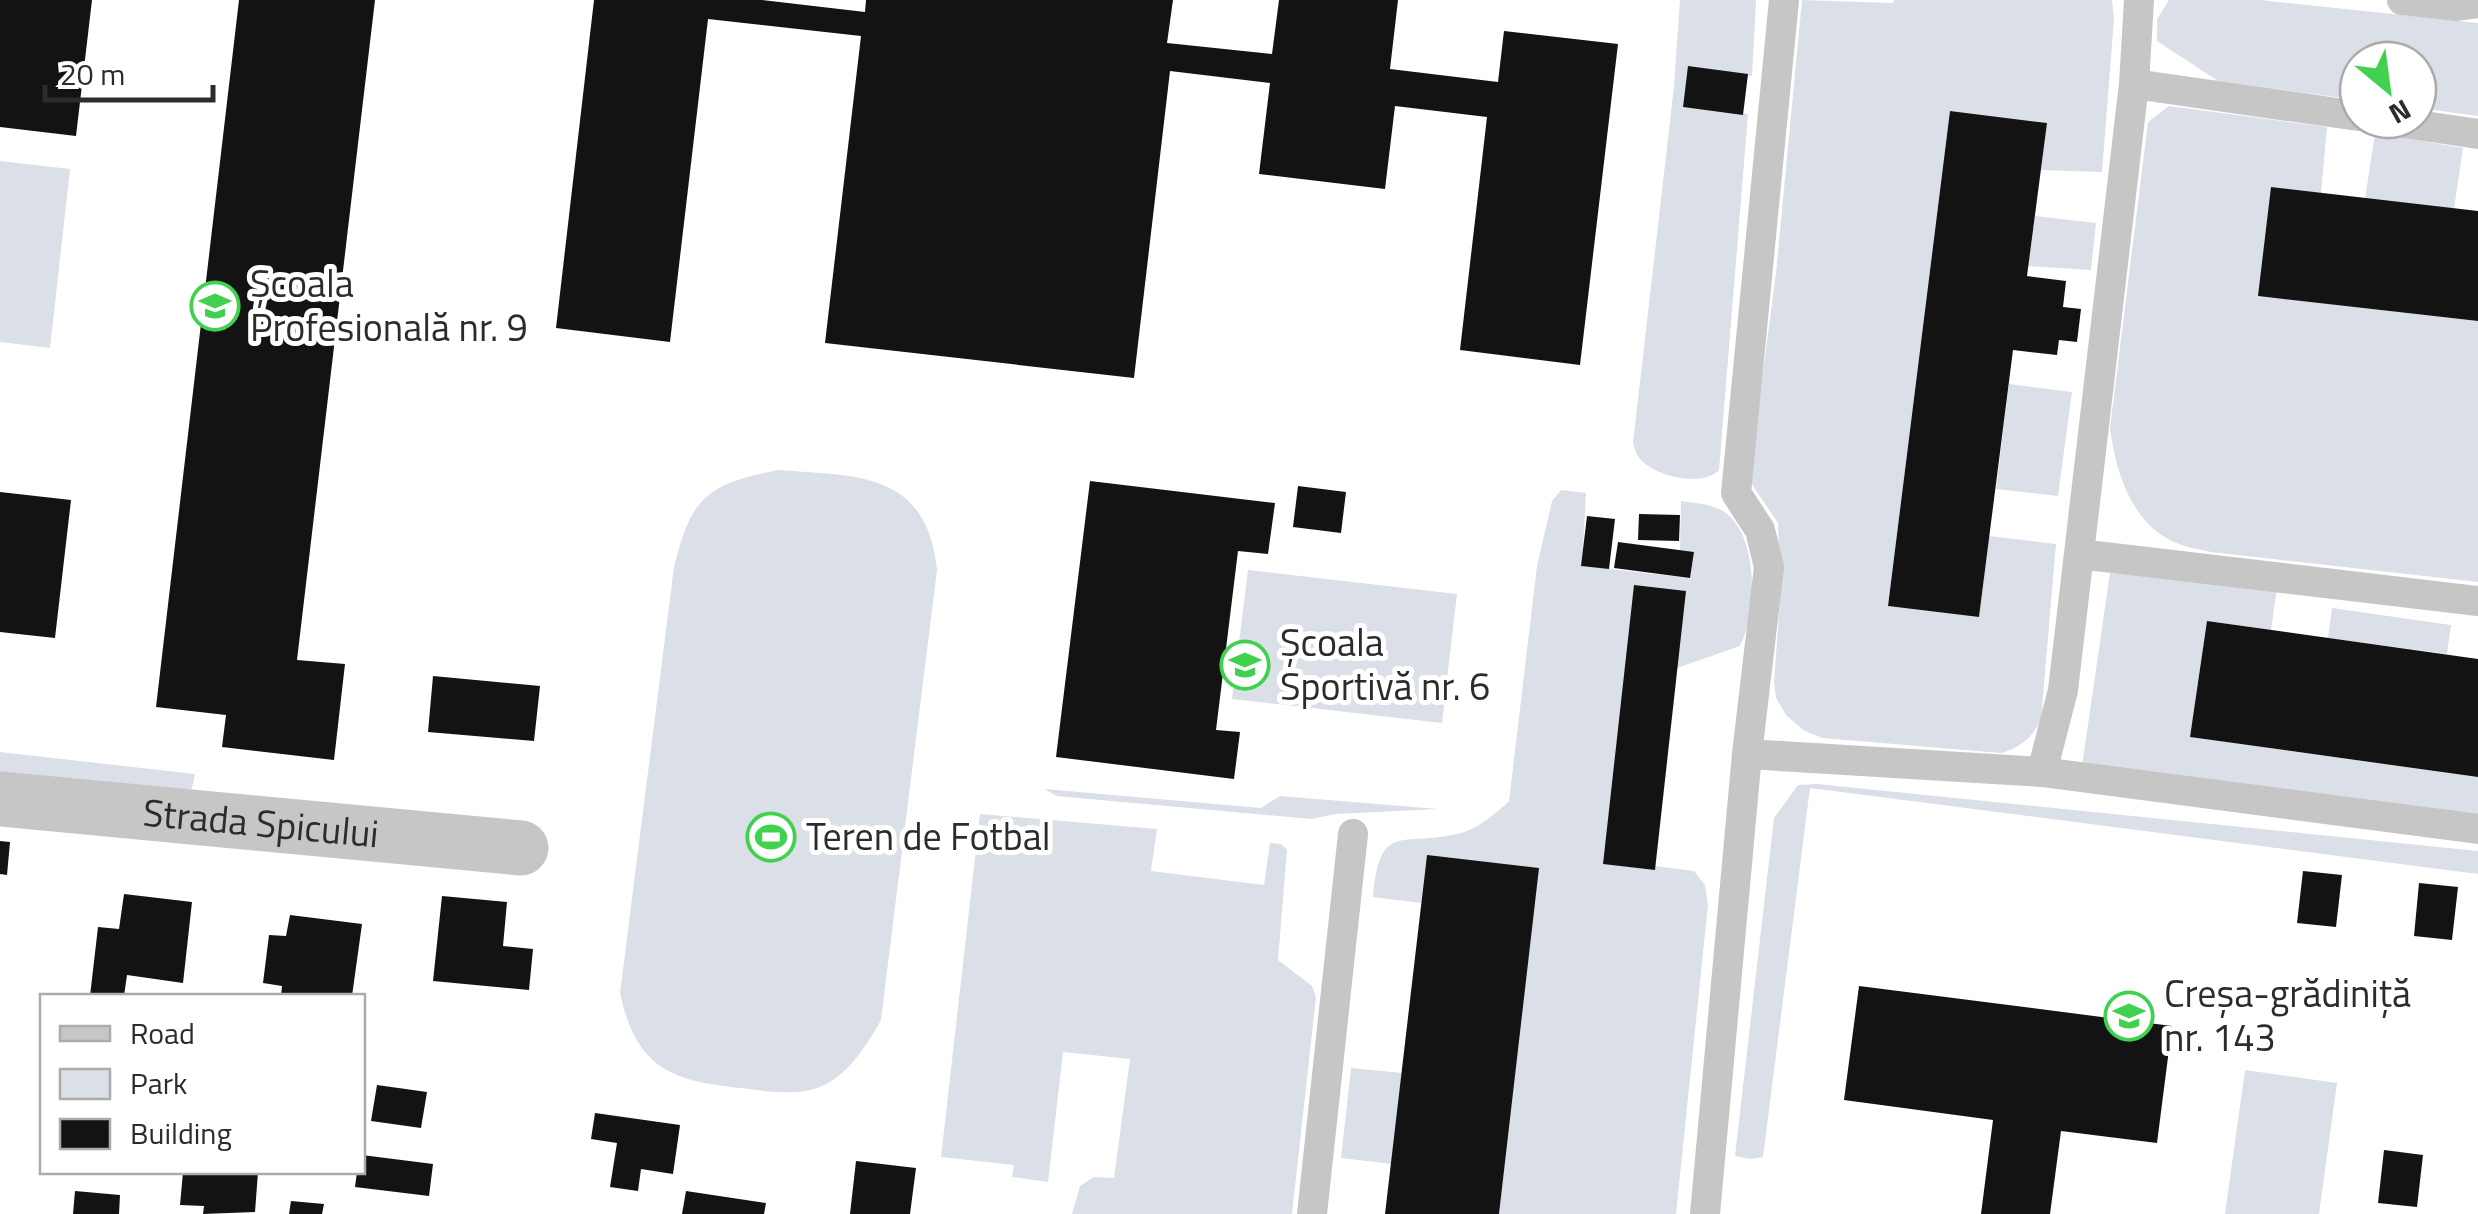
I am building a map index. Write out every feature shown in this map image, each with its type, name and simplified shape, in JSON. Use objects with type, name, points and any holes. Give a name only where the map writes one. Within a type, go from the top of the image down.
[{"type":"street","name":"Strada Spicului","points":[[0,799],[521,848]]},
{"type":"lane","points":[[1705,1214],[1747,754],[1769,567],[1760,530],[1736,493],[1784,0]]},
{"type":"lane","points":[[2042,772],[2063,690],[2134,84],[2139,0]]},
{"type":"lane","points":[[2402,0],[2457,6],[2478,3]]},
{"type":"lane","points":[[2134,84],[2338,113]]},
{"type":"lane","points":[[2438,128],[2478,134]]},
{"type":"lane","points":[[2079,554],[2478,601]]},
{"type":"lane","points":[[1747,754],[2042,772],[2478,829]]},
{"type":"lane","points":[[1312,1214],[1353,834]]},
{"type":"green space","points":[[1680,0],[1756,0],[1752,76],[1689,66],[1683,107],[1748,114],[1719,470],[1691,479],[1667,475],[1647,465],[1633,443],[1674,86]]},
{"type":"green space","points":[[1802,0],[2112,0],[2114,19],[2102,172],[2041,170],[2046,123],[1950,111],[1888,606],[1979,617],[1989,536],[2056,544],[2041,719],[2025,741],[2001,753],[1822,738],[1803,730],[1786,715],[1776,698],[1778,523],[1749,480],[1776,273]]},
{"type":"green space","points":[[2169,0],[2260,0],[2478,23],[2478,116],[2438,111],[2438,40],[2338,40],[2338,97],[2218,81],[2157,41],[2157,19]]},
{"type":"green space","points":[[2169,106],[2327,127],[2321,193],[2259,296],[2478,321],[2478,582],[2196,549],[2158,532],[2136,508],[2121,477],[2110,428],[2148,122]]},
{"type":"green space","points":[[2374,140],[2416,140],[2463,148],[2454,209],[2365,199]]},
{"type":"green space","points":[[0,161],[70,169],[50,348],[0,342]]},
{"type":"green space","points":[[2035,216],[2096,223],[2091,270],[2028,266]]},
{"type":"green space","points":[[2009,384],[2072,392],[2058,496],[1996,489]]},
{"type":"green space","name":"Teren de Fotbal","points":[[778,470],[860,478],[903,496],[919,513],[931,538],[937,570],[881,1020],[844,1071],[823,1086],[795,1092],[694,1081],[660,1066],[636,1038],[620,993],[680,543],[696,509],[718,488]]},
{"type":"green space","points":[[1561,490],[1586,493],[1582,566],[1690,578],[1694,553],[1680,550],[1681,501],[1726,513],[1744,540],[1752,576],[1750,615],[1740,646],[1677,668],[1618,732],[1603,863],[1694,871],[1705,885],[1708,905],[1676,1214],[1499,1214],[1538,868],[1427,856],[1421,903],[1373,897],[1376,873],[1388,847],[1396,842],[1464,832],[1509,801],[1537,566],[1552,501]]},
{"type":"green space","points":[[1248,570],[1457,594],[1442,723],[1232,699]]},
{"type":"green space","points":[[2110,573],[2277,588],[2271,630],[2207,621],[2190,737],[2478,777],[2478,816],[2082,766]]},
{"type":"green space","points":[[2332,608],[2451,625],[2447,654],[2328,638]]},
{"type":"green space","points":[[0,752],[195,774],[189,801],[0,779]]},
{"type":"green space","points":[[1798,785],[2478,851],[2478,874],[1810,788],[1763,1157],[1735,1156],[1774,818]]},
{"type":"green space","points":[[1045,789],[1261,808],[1280,796],[1438,809],[1336,814],[1311,819],[1056,796]]},
{"type":"green space","points":[[980,814],[1157,829],[1151,871],[1264,885],[1270,843],[1281,844],[1287,850],[1278,960],[1312,986],[1316,997],[1292,1214],[1072,1214],[1080,1186],[1094,1177],[1114,1178],[1130,1059],[1063,1052],[1048,1182],[1012,1177],[1014,1165],[941,1157]]},
{"type":"green space","points":[[1351,1068],[1402,1073],[1392,1164],[1341,1158]]},
{"type":"green space","points":[[2245,1070],[2337,1083],[2319,1214],[2225,1214]]},
{"type":"building","points":[[0,0],[92,0],[76,136],[0,127]]},
{"type":"building","points":[[239,0],[375,0],[297,660],[345,664],[334,760],[222,747],[226,715],[156,707]]},
{"type":"building","points":[[594,0],[762,0],[865,12],[866,0],[1173,0],[1167,43],[1272,54],[1279,0],[1398,0],[1390,69],[1498,82],[1504,31],[1618,44],[1580,365],[1460,350],[1487,117],[1395,106],[1385,189],[1259,174],[1270,83],[1170,71],[1134,378],[825,343],[861,36],[708,19],[670,342],[556,328]]},
{"type":"building","points":[[1688,66],[1748,74],[1743,115],[1683,107]]},
{"type":"building","points":[[1950,111],[2047,123],[2027,276],[2066,281],[2063,307],[2081,309],[2077,342],[2059,340],[2057,355],[2013,350],[1979,617],[1888,606]]},
{"type":"building","points":[[2271,187],[2478,211],[2478,321],[2258,296]]},
{"type":"building","points":[[1090,481],[1275,503],[1268,554],[1238,551],[1216,730],[1240,732],[1234,779],[1056,757]]},
{"type":"building","points":[[1298,486],[1346,492],[1341,533],[1293,527]]},
{"type":"building","points":[[0,492],[71,500],[55,638],[0,632]]},
{"type":"building","points":[[1639,514],[1680,515],[1679,541],[1638,540]]},
{"type":"building","points":[[1587,516],[1615,519],[1609,569],[1581,566]]},
{"type":"building","points":[[1618,542],[1694,552],[1690,578],[1614,568]]},
{"type":"building","points":[[1634,585],[1686,591],[1655,870],[1603,864]]},
{"type":"building","points":[[2207,621],[2478,659],[2478,777],[2190,737]]},
{"type":"building","points":[[433,676],[540,686],[534,741],[428,732]]},
{"type":"building","points":[[0,841],[10,842],[7,875],[0,874]]},
{"type":"building","points":[[1427,855],[1539,868],[1499,1214],[1385,1214]]},
{"type":"building","points":[[2303,871],[2342,875],[2336,927],[2297,923]]},
{"type":"building","points":[[2419,883],[2458,887],[2452,940],[2414,936]]},
{"type":"building","points":[[124,894],[192,902],[183,983],[127,975],[124,994],[90,994],[98,927],[119,929]]},
{"type":"building","points":[[442,896],[507,902],[503,946],[533,949],[529,990],[433,981]]},
{"type":"building","points":[[290,915],[362,924],[352,994],[281,994],[282,986],[263,983],[269,935],[286,936]]},
{"type":"building","points":[[1859,986],[2172,1026],[2157,1143],[2061,1131],[2050,1214],[1981,1214],[1993,1120],[1844,1100]]},
{"type":"building","points":[[377,1085],[427,1092],[421,1128],[371,1121]]},
{"type":"building","points":[[595,1113],[680,1125],[673,1174],[641,1169],[638,1191],[610,1187],[617,1143],[591,1139]]},
{"type":"building","points":[[2384,1150],[2423,1155],[2417,1207],[2378,1203]]},
{"type":"building","points":[[365,1155],[433,1164],[429,1196],[355,1187],[357,1174],[365,1174]]},
{"type":"building","points":[[856,1161],[916,1168],[910,1214],[850,1214]]},
{"type":"building","points":[[183,1174],[258,1174],[255,1212],[203,1214],[204,1206],[180,1205]]},
{"type":"building","points":[[75,1191],[120,1195],[119,1214],[73,1214]]},
{"type":"building","points":[[686,1191],[766,1203],[764,1214],[682,1214]]},
{"type":"building","points":[[291,1201],[324,1204],[322,1214],[289,1214]]},
{"type":"place","name":"Școala Profesională nr. 9","points":[[215,306]]},
{"type":"place","name":"Şcoala Sportivă nr. 6","points":[[1245,665]]},
{"type":"place","name":"Teren de Fotbal","points":[[771,837]]},
{"type":"place","name":"Creșa-grădiniță nr. 143","points":[[2129,1016]]}]
